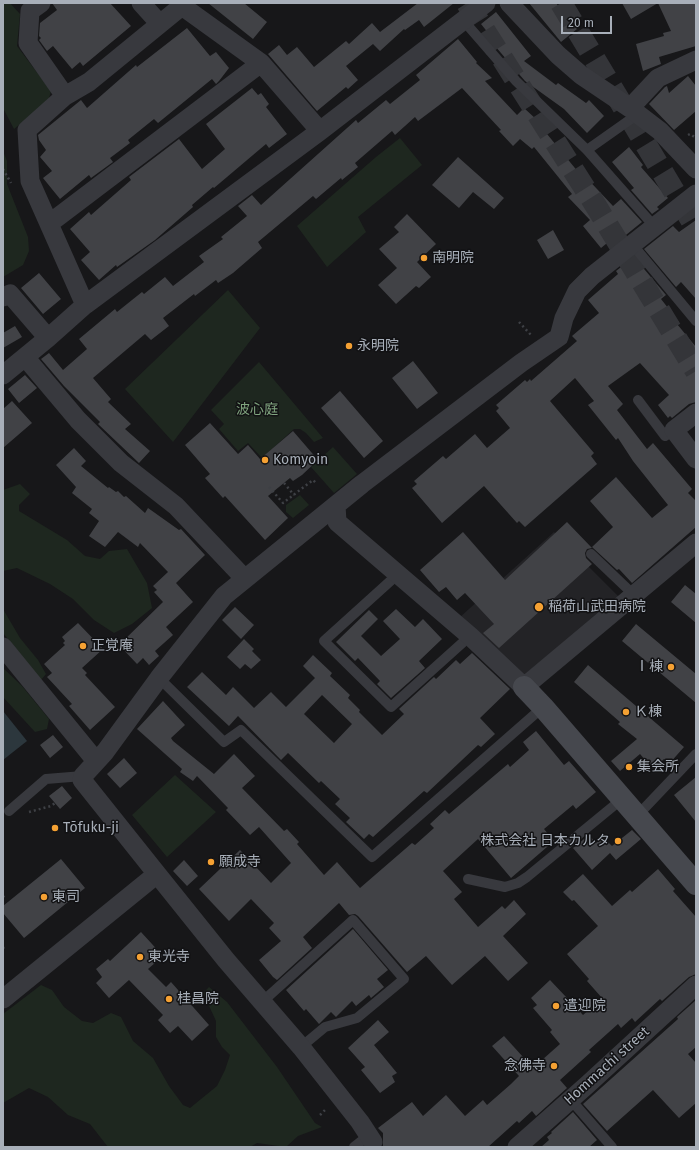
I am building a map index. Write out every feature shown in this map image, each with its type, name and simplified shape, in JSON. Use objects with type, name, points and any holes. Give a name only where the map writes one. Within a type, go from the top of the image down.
[{"type":"street","points":[[41,3],[30,11],[28,43],[65,96]]},
{"type":"street","points":[[142,3],[160,24]]},
{"type":"street","points":[[3,375],[85,305],[320,131],[486,3]]},
{"type":"street","points":[[509,3],[558,55],[581,75],[634,111],[660,131],[696,169]]},
{"type":"street","points":[[85,305],[50,223],[30,181],[27,130],[65,96],[89,82],[182,4],[261,63],[320,131]]},
{"type":"street","points":[[634,111],[658,78],[696,60]]},
{"type":"street","points":[[50,223],[261,63]]},
{"type":"street","points":[[365,1142],[360,1122],[301,1047],[157,874],[82,780],[83,776],[96,761],[158,678],[224,596],[336,505],[521,363],[559,337],[564,318],[577,290],[592,276],[696,194]]},
{"type":"street","points":[[3,297],[10,294],[48,338]]},
{"type":"street","points":[[25,357],[78,420],[121,463],[176,506],[245,579]]},
{"type":"street","points":[[696,413],[674,430],[696,459]]},
{"type":"street","points":[[336,505],[337,522],[470,636],[543,706],[696,884]]},
{"type":"street","points":[[524,687],[696,543]]},
{"type":"street","points":[[3,647],[96,761]]},
{"type":"street","points":[[3,999],[157,874]]},
{"type":"street","name":"Hommachi street","points":[[517,1147],[571,1100],[696,985]]},
{"type":"lane","points":[[463,20],[516,81],[587,150],[654,226]]},
{"type":"lane","points":[[587,150],[634,111]]},
{"type":"lane","points":[[632,244],[696,321]]},
{"type":"lane","points":[[638,400],[665,436],[674,430]]},
{"type":"lane","points":[[591,554],[634,595]]},
{"type":"lane","points":[[397,575],[324,641],[391,707],[470,636]]},
{"type":"lane","points":[[158,678],[224,742],[241,730],[372,857],[543,706]]},
{"type":"lane","points":[[637,816],[696,754]]},
{"type":"lane","points":[[9,811],[46,779],[83,776]]},
{"type":"lane","points":[[468,879],[505,887],[518,883],[528,877],[622,799]]},
{"type":"lane","points":[[262,1002],[354,920],[404,979],[357,1018],[325,1027],[301,1047]]},
{"type":"lane","points":[[571,1100],[612,1147]]},
{"type":"path","points":[[519,322],[534,339]]},
{"type":"path","points":[[269,487],[283,503],[313,480],[316,483]]},
{"type":"path","points":[[284,483],[294,495]]},
{"type":"path","points":[[3,896],[6,900]]},
{"type":"shaded area","name":"稲荷山武田病院","points":[[554,532],[619,597],[523,676],[459,618]]},
{"type":"shaded area","points":[[3,711],[27,741],[3,760]]},
{"type":"green space","points":[[3,3],[10,3],[20,14],[17,46],[51,91],[48,102],[14,129],[3,108]]},
{"type":"green space","points":[[400,138],[422,165],[358,217],[366,232],[327,267],[297,226]]},
{"type":"green space","points":[[3,151],[7,161],[7,184],[28,237],[29,251],[23,265],[3,277]]},
{"type":"green space","points":[[228,290],[260,328],[173,442],[125,389]]},
{"type":"green space","name":"波心庭","points":[[259,362],[323,438],[314,442],[300,429],[294,429],[262,458],[248,443],[238,451],[219,429],[224,424],[211,410]]},
{"type":"green space","points":[[333,447],[357,474],[334,493],[311,467]]},
{"type":"green space","points":[[20,484],[30,494],[19,505],[19,511],[67,540],[85,556],[100,559],[109,551],[127,549],[147,583],[152,608],[132,624],[114,633],[94,620],[73,599],[50,584],[17,568],[3,571],[3,490]]},
{"type":"green space","points":[[300,495],[309,505],[293,518],[286,512],[286,505]]},
{"type":"green space","points":[[3,609],[20,638],[38,660],[46,674],[41,680],[3,633]]},
{"type":"green space","points":[[3,668],[22,686],[49,719],[47,729],[35,732],[3,697]]},
{"type":"green space","points":[[175,775],[216,812],[167,857],[132,815]]},
{"type":"green space","points":[[41,985],[52,990],[64,1007],[82,1021],[93,1023],[111,1013],[121,1017],[133,1041],[153,1058],[169,1086],[183,1105],[190,1108],[217,1086],[230,1055],[222,1047],[216,1037],[216,1021],[203,993],[209,987],[227,1002],[277,1067],[315,1123],[322,1127],[298,1136],[286,1147],[257,1143],[250,1147],[108,1147],[90,1124],[68,1115],[48,1097],[29,1088],[3,1103],[3,1014]]},
{"type":"building","points":[[52,3],[110,3],[131,26],[83,66],[80,62],[72,69],[53,46],[47,51],[39,40],[41,38],[39,36],[40,23],[57,10]]},
{"type":"building","points":[[208,3],[244,3],[267,22],[253,39]]},
{"type":"building","points":[[418,3],[454,3],[424,27],[419,20],[405,30],[404,29],[380,51],[373,44],[346,66],[358,80],[348,89],[346,87],[317,111],[268,54],[279,45],[287,55],[297,47],[314,67],[346,41],[349,44],[372,23],[380,32]]},
{"type":"building","points":[[529,3],[556,3],[577,29],[561,42]]},
{"type":"building","points":[[622,3],[658,3],[631,19]]},
{"type":"building","points":[[658,3],[696,3],[696,46],[659,57],[661,64],[643,71],[636,44],[664,36],[663,33],[671,31]]},
{"type":"building","points":[[496,12],[531,56],[524,61],[556,85],[558,83],[586,103],[589,100],[604,116],[587,133],[564,109],[525,81],[495,46],[497,44],[481,24]]},
{"type":"building","points":[[187,28],[210,56],[216,52],[229,68],[216,84],[212,79],[158,123],[154,119],[128,140],[130,143],[110,158],[113,162],[91,178],[89,175],[60,199],[43,178],[52,171],[40,157],[46,150],[39,140],[38,135],[81,100],[87,108],[136,65],[137,67]]},
{"type":"building","points":[[458,39],[477,62],[476,63],[492,78],[485,81],[517,115],[524,108],[549,131],[547,134],[579,173],[581,172],[613,206],[621,199],[642,222],[621,239],[617,235],[601,248],[583,226],[590,220],[568,197],[572,194],[534,147],[532,149],[520,139],[513,146],[499,131],[501,130],[462,88],[418,121],[415,117],[395,135],[392,131],[355,163],[358,167],[342,180],[341,178],[316,199],[313,196],[258,242],[262,248],[233,273],[218,283],[216,280],[195,296],[194,294],[163,318],[169,326],[151,340],[145,334],[93,378],[111,399],[108,402],[131,424],[125,429],[150,451],[139,463],[98,424],[100,422],[64,386],[41,359],[49,353],[63,370],[87,349],[79,339],[115,309],[117,312],[142,292],[144,294],[165,277],[173,286],[204,262],[199,256],[223,239],[221,237],[247,216],[238,206],[252,195],[261,205],[356,120],[358,123],[386,100],[390,104],[420,80],[416,75]]},
{"type":"building","points":[[688,76],[696,86],[696,111],[674,130],[649,104],[665,87],[667,86],[669,93]]},
{"type":"building","points":[[252,88],[258,95],[261,93],[269,104],[266,107],[287,134],[269,148],[266,144],[192,205],[193,207],[155,240],[117,267],[116,265],[99,280],[81,260],[90,252],[70,229],[89,212],[91,215],[131,180],[129,177],[179,139],[202,169],[225,149],[206,124]]},
{"type":"building","points":[[629,147],[643,165],[641,167],[668,198],[657,207],[659,209],[652,214],[631,190],[634,188],[612,162]]},
{"type":"building","points":[[458,157],[504,198],[494,209],[473,192],[459,208],[432,185]]},
{"type":"building","points":[[407,214],[436,244],[417,262],[431,277],[419,288],[416,286],[396,304],[378,285],[397,268],[379,249],[399,232],[394,227]]},
{"type":"building","points":[[696,220],[696,299],[681,282],[676,287],[644,249],[673,226],[679,232]]},
{"type":"building","points":[[553,230],[564,250],[548,259],[537,240]]},
{"type":"building","points":[[634,257],[666,295],[661,299],[679,322],[677,324],[696,347],[696,402],[689,404],[672,418],[670,416],[668,418],[658,405],[669,395],[640,363],[608,386],[623,404],[617,410],[647,449],[653,443],[692,489],[688,493],[696,501],[696,527],[632,583],[619,569],[617,570],[592,547],[613,527],[590,501],[616,477],[652,518],[668,505],[633,461],[618,438],[616,440],[588,405],[594,401],[575,378],[550,401],[594,453],[591,456],[597,464],[525,527],[519,521],[517,523],[484,486],[442,523],[412,488],[417,484],[414,481],[443,456],[446,459],[475,434],[487,448],[510,428],[496,411],[499,408],[496,405],[525,380],[527,382],[530,379],[531,381],[577,341],[572,336],[599,313],[588,300],[618,274],[616,271]]},
{"type":"building","points":[[39,273],[61,299],[43,314],[21,288]]},
{"type":"building","points":[[15,326],[22,337],[3,348],[3,333]]},
{"type":"building","points":[[413,361],[438,393],[417,409],[392,378]]},
{"type":"building","points":[[25,375],[37,388],[19,403],[8,389]]},
{"type":"building","points":[[340,391],[383,441],[364,458],[321,408]]},
{"type":"building","points":[[12,401],[32,423],[3,448],[3,409]]},
{"type":"building","points":[[210,423],[238,454],[248,445],[260,459],[293,431],[318,460],[302,475],[293,481],[290,478],[268,496],[288,518],[265,540],[225,496],[223,498],[205,478],[210,474],[185,445]]},
{"type":"building","points":[[74,448],[86,461],[81,466],[108,488],[109,487],[116,492],[118,491],[124,497],[126,496],[145,513],[148,508],[179,530],[181,529],[205,555],[176,583],[193,602],[166,627],[173,635],[155,651],[159,656],[149,665],[143,658],[137,664],[119,645],[163,602],[154,592],[157,590],[153,586],[168,572],[140,543],[138,547],[118,532],[105,547],[89,536],[99,521],[89,513],[92,509],[72,493],[76,487],[56,465]]},
{"type":"building","points":[[567,522],[592,548],[587,549],[585,553],[586,558],[592,564],[499,648],[483,633],[494,624],[465,593],[457,600],[446,587],[439,592],[420,570],[463,532],[505,580]]},
{"type":"building","points":[[685,585],[696,594],[696,623],[671,602]]},
{"type":"building","points":[[235,607],[254,625],[241,639],[222,620]]},
{"type":"building","points":[[396,609],[415,627],[423,619],[442,639],[419,661],[425,668],[391,698],[377,684],[380,681],[358,658],[355,661],[336,642],[369,610],[378,619],[361,636],[381,656],[400,639],[383,621]]},
{"type":"building","points":[[78,623],[103,649],[82,668],[87,673],[85,675],[115,707],[90,730],[69,706],[72,704],[47,677],[52,673],[44,664],[65,645],[63,643],[65,641],[62,637]]},
{"type":"building","name":"Ⅰ棟","points":[[636,624],[696,674],[696,703],[622,641]]},
{"type":"building","points":[[244,639],[254,649],[252,651],[261,660],[251,669],[245,664],[240,669],[227,657]]},
{"type":"building","points":[[472,653],[510,689],[480,718],[495,734],[481,747],[478,745],[427,793],[424,791],[373,837],[369,834],[364,839],[346,822],[350,818],[335,804],[340,799],[321,781],[319,783],[288,753],[281,760],[238,716],[229,726],[187,687],[202,672],[226,695],[233,687],[254,708],[271,692],[286,707],[315,678],[303,666],[313,655],[332,673],[330,676],[350,695],[348,698],[360,710],[359,712],[382,735],[404,714],[399,709],[434,677],[436,679],[456,660],[460,664]],"holes":[[[322,695],[352,724],[334,743],[304,714]]]},
{"type":"building","name":"Ｋ棟","points":[[588,665],[684,747],[669,764],[664,759],[653,769],[640,754],[620,771],[611,761],[637,739],[618,724],[620,722],[574,682]]},
{"type":"building","points":[[163,701],[185,725],[171,738],[173,741],[214,774],[234,754],[255,776],[242,788],[284,831],[287,829],[299,842],[297,844],[324,875],[337,862],[360,888],[412,843],[415,845],[434,828],[430,824],[445,810],[449,814],[508,764],[510,767],[529,750],[523,742],[536,731],[564,765],[569,761],[596,792],[576,809],[573,805],[544,829],[554,841],[511,878],[478,839],[443,871],[462,892],[454,899],[478,927],[502,906],[505,909],[514,900],[526,914],[503,936],[528,963],[508,981],[485,956],[452,985],[426,956],[407,972],[358,916],[355,914],[349,915],[339,903],[303,937],[312,948],[277,980],[259,960],[281,941],[269,928],[274,923],[251,899],[229,921],[199,889],[240,850],[271,883],[291,863],[259,827],[250,835],[226,810],[228,808],[197,776],[193,781],[180,772],[182,769],[137,729]]},
{"type":"building","points":[[53,735],[63,747],[50,758],[40,745]]},
{"type":"building","points":[[124,758],[137,773],[120,788],[107,774]]},
{"type":"building","points":[[696,777],[696,822],[674,795]]},
{"type":"building","points":[[62,786],[72,798],[60,809],[49,796]]},
{"type":"building","points":[[632,830],[641,839],[616,860],[610,853],[592,870],[573,848],[589,835],[596,843],[603,837],[612,846]]},
{"type":"building","name":"東司","points":[[61,859],[85,888],[24,938],[3,913],[3,906]]},
{"type":"building","points":[[184,860],[198,876],[187,886],[173,871]]},
{"type":"building","points":[[658,869],[675,889],[673,891],[696,917],[696,974],[689,977],[662,1001],[660,999],[635,1022],[632,1018],[621,1028],[618,1024],[589,1050],[591,1052],[560,1080],[567,1088],[536,1116],[532,1111],[519,1123],[517,1121],[488,1147],[383,1147],[383,1133],[378,1128],[412,1102],[423,1116],[446,1095],[465,1116],[483,1100],[487,1105],[511,1084],[519,1076],[492,1046],[504,1036],[533,1068],[560,1044],[550,1032],[552,1030],[533,1008],[537,1005],[531,998],[550,980],[583,1015],[602,998],[587,981],[589,979],[567,954],[598,926],[574,900],[572,901],[563,892],[583,874],[612,906],[630,890],[632,892]]},
{"type":"building","points":[[353,929],[388,970],[377,979],[384,987],[371,998],[369,995],[356,1006],[352,1001],[336,1017],[331,1012],[319,1024],[306,1009],[304,1011],[286,990]]},
{"type":"building","points":[[141,932],[163,956],[148,969],[166,987],[171,982],[209,1025],[192,1041],[178,1026],[170,1033],[158,1020],[163,1015],[129,980],[109,998],[96,983],[102,977],[96,969],[108,959],[110,961]]},
{"type":"building","points":[[696,1000],[696,1047],[688,1054],[696,1063],[696,1103],[679,1118],[653,1090],[607,1131],[583,1104],[678,1019],[677,1017]]},
{"type":"building","points":[[378,1020],[389,1032],[374,1045],[397,1073],[392,1076],[395,1082],[380,1093],[361,1070],[365,1067],[348,1048]]},
{"type":"building","points":[[573,1112],[597,1140],[589,1147],[541,1147],[549,1140],[547,1137],[552,1133],[551,1132]]},
{"type":"tunnel","points":[[467,3],[596,206],[696,371]]},
{"type":"tunnel","points":[[561,3],[696,228]]},
{"type":"place","name":"南明院","points":[[424,258]]},
{"type":"place","name":"永明院","points":[[349,346]]},
{"type":"place","name":"Komyoin","points":[[265,460]]},
{"type":"place","name":"稲荷山武田病院","points":[[539,607]]},
{"type":"place","name":"正覚庵","points":[[83,646]]},
{"type":"place","name":"Ⅰ棟","points":[[671,667]]},
{"type":"place","name":"Ｋ棟","points":[[626,712]]},
{"type":"place","name":"集会所","points":[[629,767]]},
{"type":"place","name":"Tōfuku-ji","points":[[55,828]]},
{"type":"place","name":"株式会社 日本カルタ","points":[[618,841]]},
{"type":"place","name":"願成寺","points":[[211,862]]},
{"type":"place","name":"東司","points":[[44,897]]},
{"type":"place","name":"東光寺","points":[[140,957]]},
{"type":"place","name":"桂昌院","points":[[169,999]]},
{"type":"place","name":"遣迎院","points":[[556,1006]]},
{"type":"place","name":"念佛寺","points":[[554,1066]]}]
